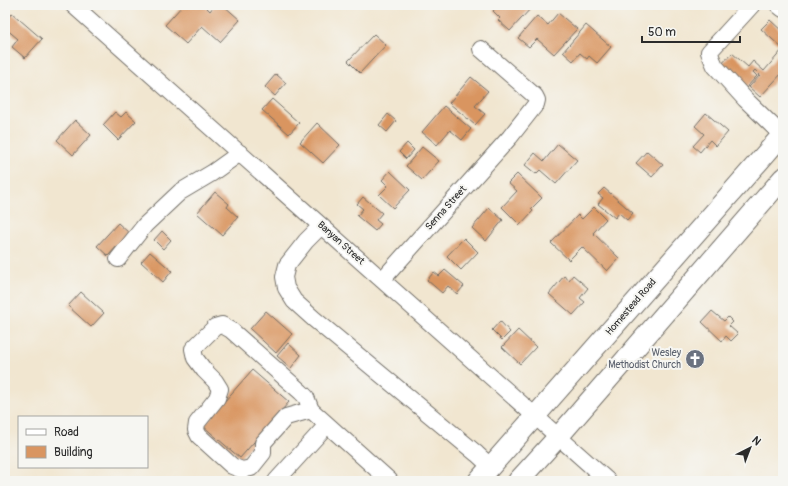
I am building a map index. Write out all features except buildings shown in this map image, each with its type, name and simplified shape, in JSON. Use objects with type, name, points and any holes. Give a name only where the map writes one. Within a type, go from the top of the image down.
[{"type":"main road","name":"Homestead Road","points":[[485,474],[783,134]]},
{"type":"main road","points":[[518,481],[559,436],[783,178]]},
{"type":"main road","points":[[675,257],[697,278]]},
{"type":"street","name":"Banyan Street","points":[[73,5],[608,481]]},
{"type":"street","points":[[752,5],[709,52],[715,66],[745,99],[783,134]]},
{"type":"street","points":[[778,5],[783,9]]},
{"type":"street","name":"Senna Street","points":[[382,280],[510,137],[536,104],[537,100],[535,96],[481,49]]},
{"type":"street","points":[[118,259],[145,225],[180,192],[212,173],[240,153]]},
{"type":"street","points":[[321,226],[287,264],[284,277],[286,288],[294,301],[477,454],[485,474]]},
{"type":"street","points":[[311,410],[286,418],[263,444],[263,453],[251,468],[242,470],[232,466],[199,436],[196,430],[197,423],[217,398],[220,389],[195,358],[193,349],[215,327],[222,325],[232,330],[306,397],[311,410],[390,481]]},
{"type":"street","points":[[276,481],[327,425]]},
{"type":"place","name":"Wesley Methodist Church","points":[[695,359]]}]
